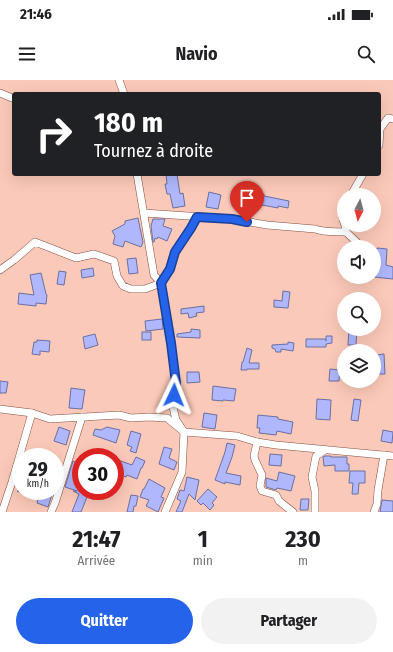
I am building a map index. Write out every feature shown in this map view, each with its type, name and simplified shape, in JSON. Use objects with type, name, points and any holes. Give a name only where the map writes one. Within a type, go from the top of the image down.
[{"type":"street","points":[[119,80],[123,92]]},
{"type":"street","points":[[0,93],[12,98]]},
{"type":"street","points":[[381,128],[388,118],[393,119]]},
{"type":"street","points":[[137,176],[154,275],[161,283],[171,343],[176,383],[173,407],[176,420],[184,432],[182,472],[165,512]]},
{"type":"street","points":[[355,188],[362,176]]},
{"type":"street","points":[[144,213],[232,219],[267,225],[322,231],[337,231]]},
{"type":"street","points":[[0,270],[35,242],[76,258],[94,254],[114,261],[117,276],[123,286],[131,289],[145,290],[161,283],[170,269],[175,252],[197,217]]},
{"type":"street","points":[[350,232],[356,240]]},
{"type":"street","points":[[0,409],[32,413],[50,418],[118,415],[131,418],[149,416],[167,418],[184,432],[237,436],[257,442],[276,445],[393,456]]},
{"type":"street","points":[[2,512],[32,413]]},
{"type":"street","points":[[51,512],[82,417]]},
{"type":"street","points":[[257,442],[254,456],[262,475],[260,486],[262,491],[276,495],[279,501],[293,512]]},
{"type":"street","points":[[315,512],[315,491],[312,477],[316,456],[325,450]]},
{"type":"street","points":[[374,512],[377,504],[384,455]]},
{"type":"building","points":[[166,176],[177,176],[180,194],[183,193],[185,206],[173,208],[170,194],[167,194],[165,184],[167,184]]},
{"type":"building","points":[[209,192],[221,195],[218,209],[206,207]]},
{"type":"building","points":[[255,192],[264,194],[264,196],[289,201],[288,208],[253,205]]},
{"type":"building","points":[[138,218],[143,242],[141,247],[125,241],[123,247],[113,244],[115,236],[112,231],[125,224],[125,221]]},
{"type":"building","points":[[153,219],[165,219],[163,226],[172,229],[167,241],[158,237],[157,239],[155,238],[153,242],[151,226]]},
{"type":"building","points":[[381,248],[387,249],[386,265],[393,267],[393,279],[381,278]]},
{"type":"building","points":[[136,258],[138,273],[129,274],[127,259]]},
{"type":"building","points":[[93,268],[94,276],[82,278],[81,270]]},
{"type":"building","points":[[59,271],[66,272],[64,285],[57,284]]},
{"type":"building","points":[[41,273],[47,295],[46,304],[36,303],[36,306],[18,304],[19,293],[34,295],[30,275]]},
{"type":"building","points":[[283,291],[290,292],[288,308],[274,307],[274,300],[282,301]]},
{"type":"building","points":[[204,306],[204,312],[196,313],[197,316],[189,318],[188,313],[181,314],[181,309]]},
{"type":"building","points":[[162,319],[163,329],[146,331],[145,321]]},
{"type":"building","points":[[191,329],[200,330],[200,338],[177,337],[177,334],[191,332]]},
{"type":"building","points":[[142,332],[151,332],[151,340],[142,340]]},
{"type":"building","points":[[95,334],[98,345],[85,349],[83,337]]},
{"type":"building","points":[[326,336],[332,336],[332,343],[326,344],[326,347],[306,347],[306,339],[325,339],[326,341]]},
{"type":"building","points":[[349,336],[357,336],[356,344],[348,344]]},
{"type":"building","points":[[37,340],[50,341],[49,352],[40,351],[40,355],[32,354],[34,342],[37,342]]},
{"type":"building","points":[[288,342],[294,343],[293,351],[281,349],[281,352],[276,352],[275,349],[272,348],[272,345],[288,344]]},
{"type":"building","points":[[247,348],[252,350],[249,363],[259,363],[259,369],[241,370]]},
{"type":"building","points":[[381,354],[384,354],[385,374],[381,374]]},
{"type":"building","points":[[330,369],[337,370],[337,381],[329,381]]},
{"type":"building","points":[[187,372],[199,372],[200,382],[187,383]]},
{"type":"building","points":[[0,381],[8,382],[6,393],[0,393]]},
{"type":"building","points":[[213,386],[236,389],[234,401],[212,400]]},
{"type":"building","points":[[71,388],[85,390],[82,409],[69,408]]},
{"type":"building","points":[[317,399],[331,400],[330,420],[316,419]]},
{"type":"building","points":[[354,399],[361,400],[358,421],[351,420]]},
{"type":"building","points":[[204,413],[217,415],[215,429],[202,427]]},
{"type":"building","points":[[258,415],[278,417],[278,419],[293,422],[291,434],[277,431],[276,435],[259,433],[260,428],[257,428]]},
{"type":"building","points":[[59,427],[70,431],[66,445],[54,441]]},
{"type":"building","points":[[107,427],[120,430],[116,443],[93,435],[95,429],[101,430]]},
{"type":"building","points":[[383,430],[393,432],[392,443],[381,441]]},
{"type":"building","points":[[131,431],[141,434],[136,453],[130,451],[132,447],[127,445]]},
{"type":"building","points":[[227,443],[235,445],[226,473],[241,476],[240,485],[225,482],[225,484],[215,480]]},
{"type":"building","points":[[164,447],[172,449],[169,458],[177,462],[174,470],[159,464]]},
{"type":"building","points":[[270,454],[282,455],[281,466],[269,465]]},
{"type":"building","points":[[136,457],[145,461],[137,479],[127,475],[126,477],[124,476],[124,462],[132,465]]},
{"type":"building","points":[[323,457],[347,457],[349,471],[335,471],[335,465],[324,466]]},
{"type":"building","points":[[72,464],[72,489],[65,487]]},
{"type":"building","points":[[350,471],[365,471],[365,483],[359,483],[358,494],[352,494],[353,483],[349,483]]},
{"type":"building","points":[[279,472],[295,476],[291,491],[277,488],[276,490],[266,487],[266,478],[277,481]]},
{"type":"building","points":[[187,477],[199,480],[195,500],[189,494],[182,512],[176,512],[181,501],[177,499],[180,490],[184,491]]},
{"type":"building","points":[[149,479],[165,488],[161,497],[164,498],[158,512],[146,506],[149,500],[140,497]]},
{"type":"building","points":[[208,489],[217,497],[212,503],[214,505],[210,510],[203,503],[201,505],[197,501]]},
{"type":"building","points":[[131,495],[138,496],[136,506],[134,506],[133,512],[127,512]]},
{"type":"building","points":[[301,499],[309,499],[308,510],[300,510]]},
{"type":"building","points":[[38,500],[50,500],[48,507],[37,503]]},
{"type":"building","points":[[77,500],[86,500],[81,512],[72,512]]},
{"type":"building","points":[[382,500],[393,501],[393,512],[380,512]]},
{"type":"route","points":[[174,395],[176,383],[161,283],[170,269],[175,252],[197,217],[232,219],[247,222]]}]
